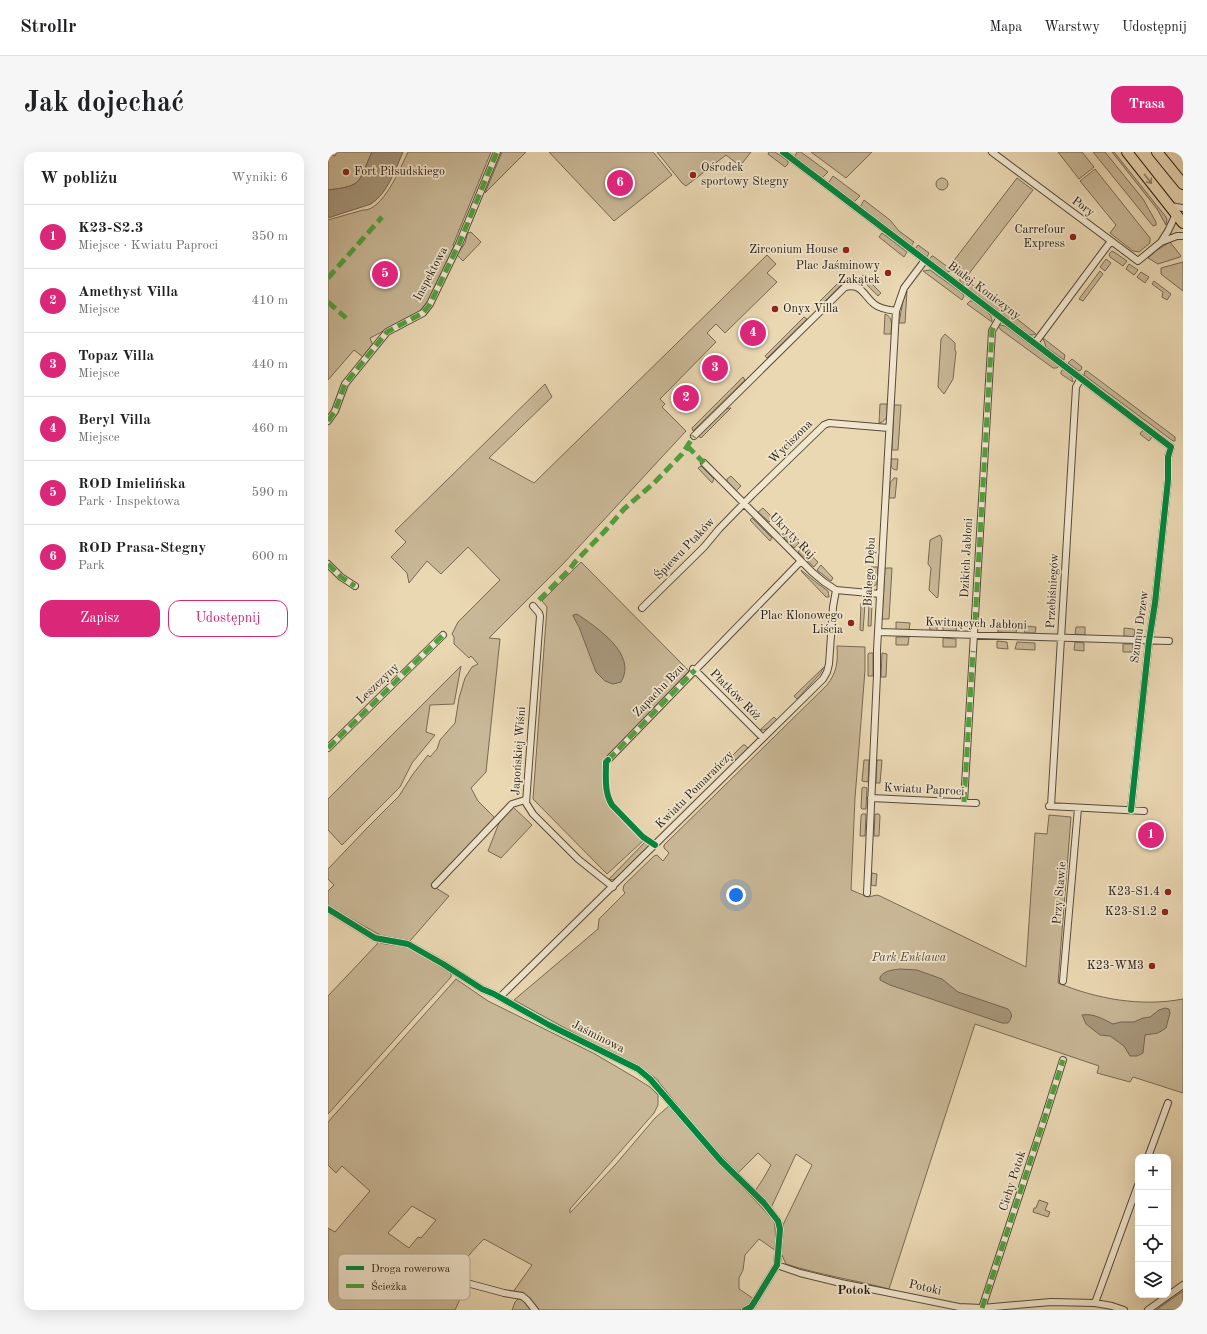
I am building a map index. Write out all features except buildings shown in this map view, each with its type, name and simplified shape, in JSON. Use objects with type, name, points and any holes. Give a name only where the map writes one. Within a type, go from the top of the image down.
[{"type":"main road","points":[[1127,152],[1176,209],[1183,223]]},
{"type":"main road","points":[[1157,152],[1182,183]]},
{"type":"street","name":"Inspektowa","points":[[328,421],[335,411],[345,384],[387,332],[423,313],[430,304],[459,244],[497,152]]},
{"type":"street","name":"Białej Koniczyny","points":[[783,152],[1172,447]]},
{"type":"street","name":"Pory","points":[[992,152],[1138,261],[1161,242],[1168,231],[1176,209]]},
{"type":"street","name":"Pory","points":[[1161,242],[1177,236],[1183,236]]},
{"type":"street","points":[[1035,343],[1111,241]]},
{"type":"street","name":"Białego Dębu","points":[[867,893],[878,632],[896,311],[904,288],[925,260]]},
{"type":"street","points":[[694,436],[843,288],[852,286],[858,287],[875,305],[884,309],[896,311]]},
{"type":"street","name":"Dzikich Jabłoni","points":[[964,802],[992,331],[1000,317]]},
{"type":"street","name":"Przebiśniegów","points":[[1078,808],[1050,806],[1076,387],[1081,378]]},
{"type":"street","name":"Wyciszona","points":[[744,504],[824,425],[829,423],[889,428]]},
{"type":"street","name":"Szumu Drzew","points":[[1131,810],[1168,480],[1168,457],[1172,447]]},
{"type":"street","name":"Ukryty Raj","points":[[704,463],[818,578],[836,590],[880,594]]},
{"type":"street","name":"Śpiewu Ptaków","points":[[642,608],[704,547],[719,529],[744,504]]},
{"type":"street","name":"Zapachu Bzu","points":[[608,760],[693,669],[801,561]]},
{"type":"street","points":[[328,564],[341,577],[355,586]]},
{"type":"street","name":"Kwiatu Pomarańczy","points":[[500,997],[820,683],[825,676],[829,664],[833,607],[836,590]]},
{"type":"street","name":"Japońskiej Wiśni","points":[[533,606],[540,616],[525,800],[527,806],[533,814],[560,841],[584,864],[613,887]]},
{"type":"street","name":"Kwitnących Jabłoni","points":[[878,632],[1169,642]]},
{"type":"street","name":"Leszczyny","points":[[328,748],[443,635]]},
{"type":"street","name":"Płatków Róż","points":[[693,669],[763,738]]},
{"type":"street","name":"Kwiatu Paproci","points":[[871,798],[976,803]]},
{"type":"street","points":[[435,885],[512,804],[525,800]]},
{"type":"street","points":[[1078,808],[1144,811]]},
{"type":"street","name":"Przy Stawie","points":[[1063,981],[1078,808]]},
{"type":"street","name":"Jaśminowa","points":[[328,909],[375,938],[408,944],[482,989],[500,997],[535,1018],[638,1069],[650,1079],[716,1156],[764,1203],[778,1221],[780,1229],[777,1265]]},
{"type":"street","name":"Cichy Potok","points":[[982,1308],[1044,1120],[1062,1060]]},
{"type":"street","points":[[1149,1154],[1168,1103]]},
{"type":"street","points":[[1095,1303],[1136,1190]]},
{"type":"street","points":[[745,1310],[751,1307],[777,1265]]},
{"type":"street","name":"Potoki","points":[[777,1265],[800,1273],[959,1307],[982,1308],[1051,1302],[1095,1303],[1124,1310]]},
{"type":"street","points":[[470,1284],[522,1296],[535,1310]]},
{"type":"street","points":[[1148,1310],[1183,1286]]},
{"type":"green space","name":"Fort Piłsudskiego","points":[[337,152],[372,152],[358,181],[348,187],[328,190],[328,153],[335,156]]},
{"type":"green space","points":[[408,152],[491,152],[453,245],[454,247],[429,301],[420,311],[370,338],[373,346],[363,357],[354,350],[328,380],[328,220],[370,209],[377,204],[390,187]]},
{"type":"green space","points":[[502,152],[526,152],[485,193]]},
{"type":"green space","points":[[549,152],[653,152],[672,175],[614,221]]},
{"type":"green space","name":"Ośrodek sportowy Stegny","points":[[657,152],[751,152],[740,166],[726,155],[686,186]]},
{"type":"green space","points":[[769,152],[775,152],[788,161],[788,164],[785,167],[768,154]]},
{"type":"green space","points":[[797,152],[801,152],[828,172],[822,178],[795,157]]},
{"type":"green space","points":[[811,152],[872,152],[846,178]]},
{"type":"green space","points":[[1058,152],[1082,152],[1094,167],[1079,179]]},
{"type":"green space","points":[[1093,152],[1105,152],[1143,199],[1156,222],[1156,225],[1153,226]]},
{"type":"green space","points":[[1112,152],[1114,152],[1166,217],[1166,225],[1157,209]]},
{"type":"green space","points":[[1095,169],[1150,238],[1150,243],[1139,252],[1133,251],[1110,233],[1116,225],[1080,181]]},
{"type":"green space","points":[[833,176],[860,196],[853,202],[829,183]]},
{"type":"green space","points":[[940,178],[944,178],[948,184],[944,190],[940,190],[936,186],[936,182]]},
{"type":"green space","points":[[1017,178],[1033,190],[968,275],[952,263]]},
{"type":"green space","points":[[864,200],[890,220],[899,231],[914,242],[911,246],[860,207]]},
{"type":"green space","points":[[471,232],[481,242],[463,261],[457,255],[465,243],[468,233]]},
{"type":"green space","points":[[882,233],[907,252],[904,257],[879,237]]},
{"type":"green space","points":[[1170,242],[1181,256],[1180,257],[1158,264],[1148,258],[1157,250]]},
{"type":"green space","points":[[918,245],[929,253],[927,257],[915,249]]},
{"type":"green space","points":[[1112,251],[1127,261],[1123,266],[1110,257],[1109,254]]},
{"type":"green space","points":[[767,255],[776,264],[767,273],[777,282],[725,333],[716,324],[707,333],[716,342],[660,399],[665,404],[662,407],[686,431],[563,564],[489,638],[500,639],[486,772],[471,788],[478,801],[495,818],[431,885],[449,896],[410,941],[382,936],[328,906],[328,891],[334,885],[328,879],[328,869],[399,796],[413,774],[428,755],[430,757],[437,749],[440,740],[455,723],[459,698],[465,678],[472,667],[478,664],[471,656],[469,658],[454,644],[454,637],[452,634],[458,622],[500,580],[468,547],[441,574],[427,561],[409,583],[407,573],[391,557],[406,542],[395,531],[545,384],[552,397],[489,458],[534,483]]},
{"type":"green space","points":[[932,256],[953,271],[947,272],[929,259]]},
{"type":"green space","points":[[1106,259],[1111,263],[1105,271],[1100,267]]},
{"type":"green space","points":[[1183,262],[1183,291],[1161,274],[1161,268]]},
{"type":"green space","points":[[1129,264],[1138,270],[1134,275],[1126,269]]},
{"type":"green space","points":[[930,270],[962,293],[964,296],[962,300],[923,271]]},
{"type":"green space","points":[[1100,271],[1103,274],[1083,301],[1079,299]]},
{"type":"green space","points":[[1141,272],[1149,277],[1145,283],[1137,277]]},
{"type":"green space","points":[[863,275],[881,293],[878,296],[860,278]]},
{"type":"green space","points":[[960,276],[987,295],[1036,334],[1028,334],[961,283]]},
{"type":"green space","points":[[841,280],[844,282],[822,304],[819,302]]},
{"type":"green space","points":[[1154,281],[1171,294],[1167,300],[1162,297],[1163,292],[1152,284]]},
{"type":"green space","points":[[907,291],[905,323],[899,323],[903,301]]},
{"type":"green space","points":[[970,301],[973,301],[982,307],[992,319],[992,322],[967,304]]},
{"type":"green space","points":[[885,314],[890,317],[891,320],[891,334],[884,334]]},
{"type":"green space","points":[[804,317],[807,319],[767,358],[765,356]]},
{"type":"green space","points":[[998,326],[1005,326],[1059,366],[1057,368],[1053,368],[1001,330]]},
{"type":"green space","points":[[945,334],[955,343],[956,352],[953,379],[944,394],[938,387],[941,339]]},
{"type":"green space","points":[[1043,338],[1065,355],[1064,360],[1046,347]]},
{"type":"green space","points":[[1072,359],[1082,367],[1081,370],[1079,371],[1068,363]]},
{"type":"green space","points":[[1063,369],[1071,376],[1073,382],[1061,374]]},
{"type":"green space","points":[[1085,371],[1175,437],[1175,441],[1084,375]]},
{"type":"green space","points":[[743,377],[745,380],[693,431],[692,428]]},
{"type":"green space","points":[[880,404],[887,404],[887,413],[886,418],[879,423]]},
{"type":"green space","points":[[894,405],[901,405],[898,450],[892,450]]},
{"type":"green space","points":[[731,408],[701,438],[698,436],[726,409]]},
{"type":"green space","points":[[1145,430],[1153,436],[1149,441],[1140,434]]},
{"type":"green space","points":[[891,459],[898,459],[897,470],[892,468]]},
{"type":"green space","points":[[701,466],[714,479],[712,483],[698,468]]},
{"type":"green space","points":[[731,476],[741,486],[736,491],[727,481],[727,479]]},
{"type":"green space","points":[[894,478],[897,478],[895,498],[889,498],[890,483]]},
{"type":"green space","points":[[763,508],[773,518],[769,522],[758,512]]},
{"type":"green space","points":[[752,518],[772,538],[770,541],[750,520]]},
{"type":"green space","points":[[788,533],[799,543],[794,548],[784,538]]},
{"type":"green space","points":[[940,535],[942,539],[937,598],[929,590],[931,568],[928,564],[930,540]]},
{"type":"green space","points":[[802,547],[818,562],[814,567],[798,552]]},
{"type":"green space","points":[[581,562],[689,671],[604,760],[604,789],[608,801],[644,840],[607,874],[533,799],[547,607],[542,601]]},
{"type":"green space","points":[[821,565],[833,578],[831,581],[817,570]]},
{"type":"green space","points":[[871,567],[878,567],[877,584],[870,589]]},
{"type":"green space","points":[[885,568],[892,568],[889,619],[882,619]]},
{"type":"green space","points":[[801,570],[828,591],[829,597],[826,597]]},
{"type":"green space","points":[[861,603],[865,604],[863,631],[860,630]]},
{"type":"green space","points":[[869,604],[872,604],[871,626],[868,626]]},
{"type":"green space","points":[[896,622],[910,623],[909,630],[896,630]]},
{"type":"green space","points":[[929,623],[937,623],[937,631],[930,630]]},
{"type":"green space","points":[[943,624],[957,624],[956,631],[943,631]]},
{"type":"green space","points":[[998,625],[1017,626],[1016,633],[998,632]]},
{"type":"green space","points":[[1024,626],[1036,627],[1035,633],[1025,633]]},
{"type":"green space","points":[[1076,627],[1085,627],[1085,635],[1075,634]]},
{"type":"green space","points":[[1124,628],[1135,630],[1134,637],[1124,636]]},
{"type":"green space","points":[[896,637],[909,637],[908,645],[896,645]]},
{"type":"green space","points":[[943,638],[956,639],[956,647],[943,647]]},
{"type":"green space","points":[[997,641],[1007,642],[1008,649],[997,648]]},
{"type":"green space","points":[[1017,642],[1035,643],[1035,650],[1015,649]]},
{"type":"green space","points":[[1075,642],[1084,643],[1084,651],[1074,650]]},
{"type":"green space","points":[[1123,644],[1133,644],[1133,651],[1123,652]]},
{"type":"green space","name":"Park Enklawa","points":[[837,646],[865,647],[865,670],[855,798],[851,890],[868,897],[877,895],[880,896],[1026,967],[1035,833],[1047,834],[1049,815],[1071,817],[1058,983],[1073,989],[1119,1000],[1151,1002],[1183,999],[1183,1093],[1133,1077],[1130,1082],[1097,1073],[1099,1066],[975,1024],[889,1289],[786,1264],[781,1253],[783,1225],[812,1165],[796,1154],[771,1208],[755,1191],[771,1165],[758,1153],[738,1173],[699,1132],[658,1080],[640,1067],[607,1051],[514,1000],[598,929],[599,919],[625,893],[623,890],[624,885],[654,856],[657,855],[663,861],[669,853],[664,848],[664,845],[827,685],[833,676],[836,667]]},
{"type":"green space","points":[[869,653],[873,653],[873,676],[868,676]]},
{"type":"green space","points":[[882,653],[887,654],[886,677],[881,677]]},
{"type":"green space","points":[[461,666],[454,704],[430,705],[426,732],[435,735],[412,763],[400,787],[342,845],[328,830],[328,799]]},
{"type":"green space","points":[[824,667],[819,675],[797,699],[794,696]]},
{"type":"green space","points":[[774,717],[777,720],[771,726],[765,730],[760,730]]},
{"type":"green space","points":[[743,745],[748,748],[736,760],[732,756]]},
{"type":"green space","points":[[864,760],[869,760],[868,782],[862,781]]},
{"type":"green space","points":[[877,760],[882,760],[880,783],[876,783]]},
{"type":"green space","points":[[862,788],[867,788],[866,809],[862,809]]},
{"type":"green space","points":[[513,807],[532,825],[501,858],[488,851],[499,823]]},
{"type":"green space","points":[[862,814],[866,814],[865,836],[860,836]]},
{"type":"green space","points":[[875,814],[879,814],[880,816],[879,836],[874,836]]},
{"type":"green space","points":[[646,841],[649,843],[649,846],[616,878],[612,880],[609,879]]},
{"type":"green space","points":[[872,873],[877,874],[876,886],[871,885]]},
{"type":"green space","points":[[379,942],[410,948],[451,973],[451,977],[328,1114],[328,996]]},
{"type":"green space","points":[[456,979],[488,1001],[595,1054],[650,1087],[658,1095],[658,1105],[654,1113],[570,1209],[570,1213],[616,1164],[655,1118],[669,1106],[774,1221],[776,1251],[759,1239],[745,1255],[743,1270],[739,1278],[739,1289],[754,1299],[749,1306],[739,1310],[538,1310],[532,1301],[521,1292],[519,1295],[513,1292],[532,1265],[484,1239],[470,1254],[338,1254],[338,1300],[460,1300],[455,1310],[328,1310],[328,1228],[335,1232],[370,1191],[342,1166],[336,1173],[328,1165],[328,1122]],"holes":[[[412,1206],[436,1220],[421,1238],[418,1237],[409,1248],[388,1233]]]},
{"type":"green space","points":[[1039,1200],[1048,1203],[1045,1210],[1050,1212],[1048,1217],[1033,1212]]},
{"type":"green space","points":[[1183,1291],[1183,1310],[1156,1310]]},
{"type":"green space","points":[[518,1299],[525,1301],[532,1310],[512,1310]]},
{"type":"shaded area","points":[[372,152],[403,152],[394,173],[382,194],[371,204],[328,218],[328,190],[348,187],[358,181]]},
{"type":"shaded area","points":[[577,614],[604,634],[620,652],[624,661],[625,672],[621,682],[613,684],[605,681],[596,672],[579,627],[573,616]]},
{"type":"shaded area","points":[[900,969],[917,970],[942,979],[958,992],[1008,1009],[1011,1014],[1010,1019],[1008,1023],[1002,1023],[890,985],[880,980],[880,977],[884,973]]},
{"type":"shaded area","points":[[1165,1008],[1169,1009],[1170,1013],[1166,1028],[1158,1033],[1145,1035],[1143,1053],[1137,1056],[1130,1056],[1124,1046],[1110,1036],[1100,1035],[1086,1024],[1082,1015],[1102,1018],[1113,1024],[1121,1022],[1134,1022],[1150,1017],[1159,1010]]},
{"type":"marked path","points":[[328,421],[335,411],[345,384],[387,332],[423,313],[430,304],[459,244],[497,152]]},
{"type":"marked path","points":[[328,278],[382,217]]},
{"type":"marked path","points":[[328,302],[346,318]]},
{"type":"marked path","points":[[975,622],[992,331],[994,326]]},
{"type":"marked path","points":[[539,600],[570,569],[624,509],[654,483],[682,454],[694,436]]},
{"type":"marked path","points":[[687,446],[704,463]]},
{"type":"marked path","points":[[328,564],[341,577],[355,586]]},
{"type":"marked path","points":[[328,748],[443,635]]},
{"type":"marked path","points":[[964,802],[973,651]]},
{"type":"marked path","points":[[608,760],[695,670]]},
{"type":"marked path","points":[[982,1308],[1063,1060]]},
{"type":"cycle path","points":[[783,152],[1171,447],[1168,457],[1168,480],[1131,810]]},
{"type":"cycle path","points":[[608,760],[606,762],[606,784],[609,800],[643,837],[655,845]]},
{"type":"cycle path","points":[[328,909],[375,938],[408,944],[482,989],[494,994],[549,1025],[638,1069],[650,1079],[721,1161],[764,1203],[778,1221],[780,1229],[777,1265],[751,1307],[745,1310]]},
{"type":"place","name":"Fort Piłsudskiego","points":[[346,172]]},
{"type":"place","name":"Ośrodek sportowy Stegny","points":[[693,175]]},
{"type":"place","name":"ROD Prasa-Stegny","points":[[620,183]]},
{"type":"place","name":"Carrefour Express","points":[[1073,237]]},
{"type":"place","name":"Zirconium House","points":[[846,250]]},
{"type":"place","name":"Plac Jaśminowy Zakątek","points":[[888,273]]},
{"type":"place","name":"ROD Imielińska","points":[[385,274]]},
{"type":"place","name":"Onyx Villa","points":[[775,309]]},
{"type":"place","name":"Beryl Villa","points":[[753,333]]},
{"type":"place","name":"Topaz Villa","points":[[715,368]]},
{"type":"place","name":"Amethyst Villa","points":[[686,398]]},
{"type":"place","name":"Plac Klonowego Liścia","points":[[851,623]]},
{"type":"place","name":"K23-S2.3","points":[[1151,835]]},
{"type":"place","name":"K23-S1.4","points":[[1168,892]]},
{"type":"place","name":"K23-S1.2","points":[[1165,912]]},
{"type":"place","name":"K23-WM3","points":[[1152,966]]},
{"type":"district","name":"Potok","points":[[854,1290]]}]
